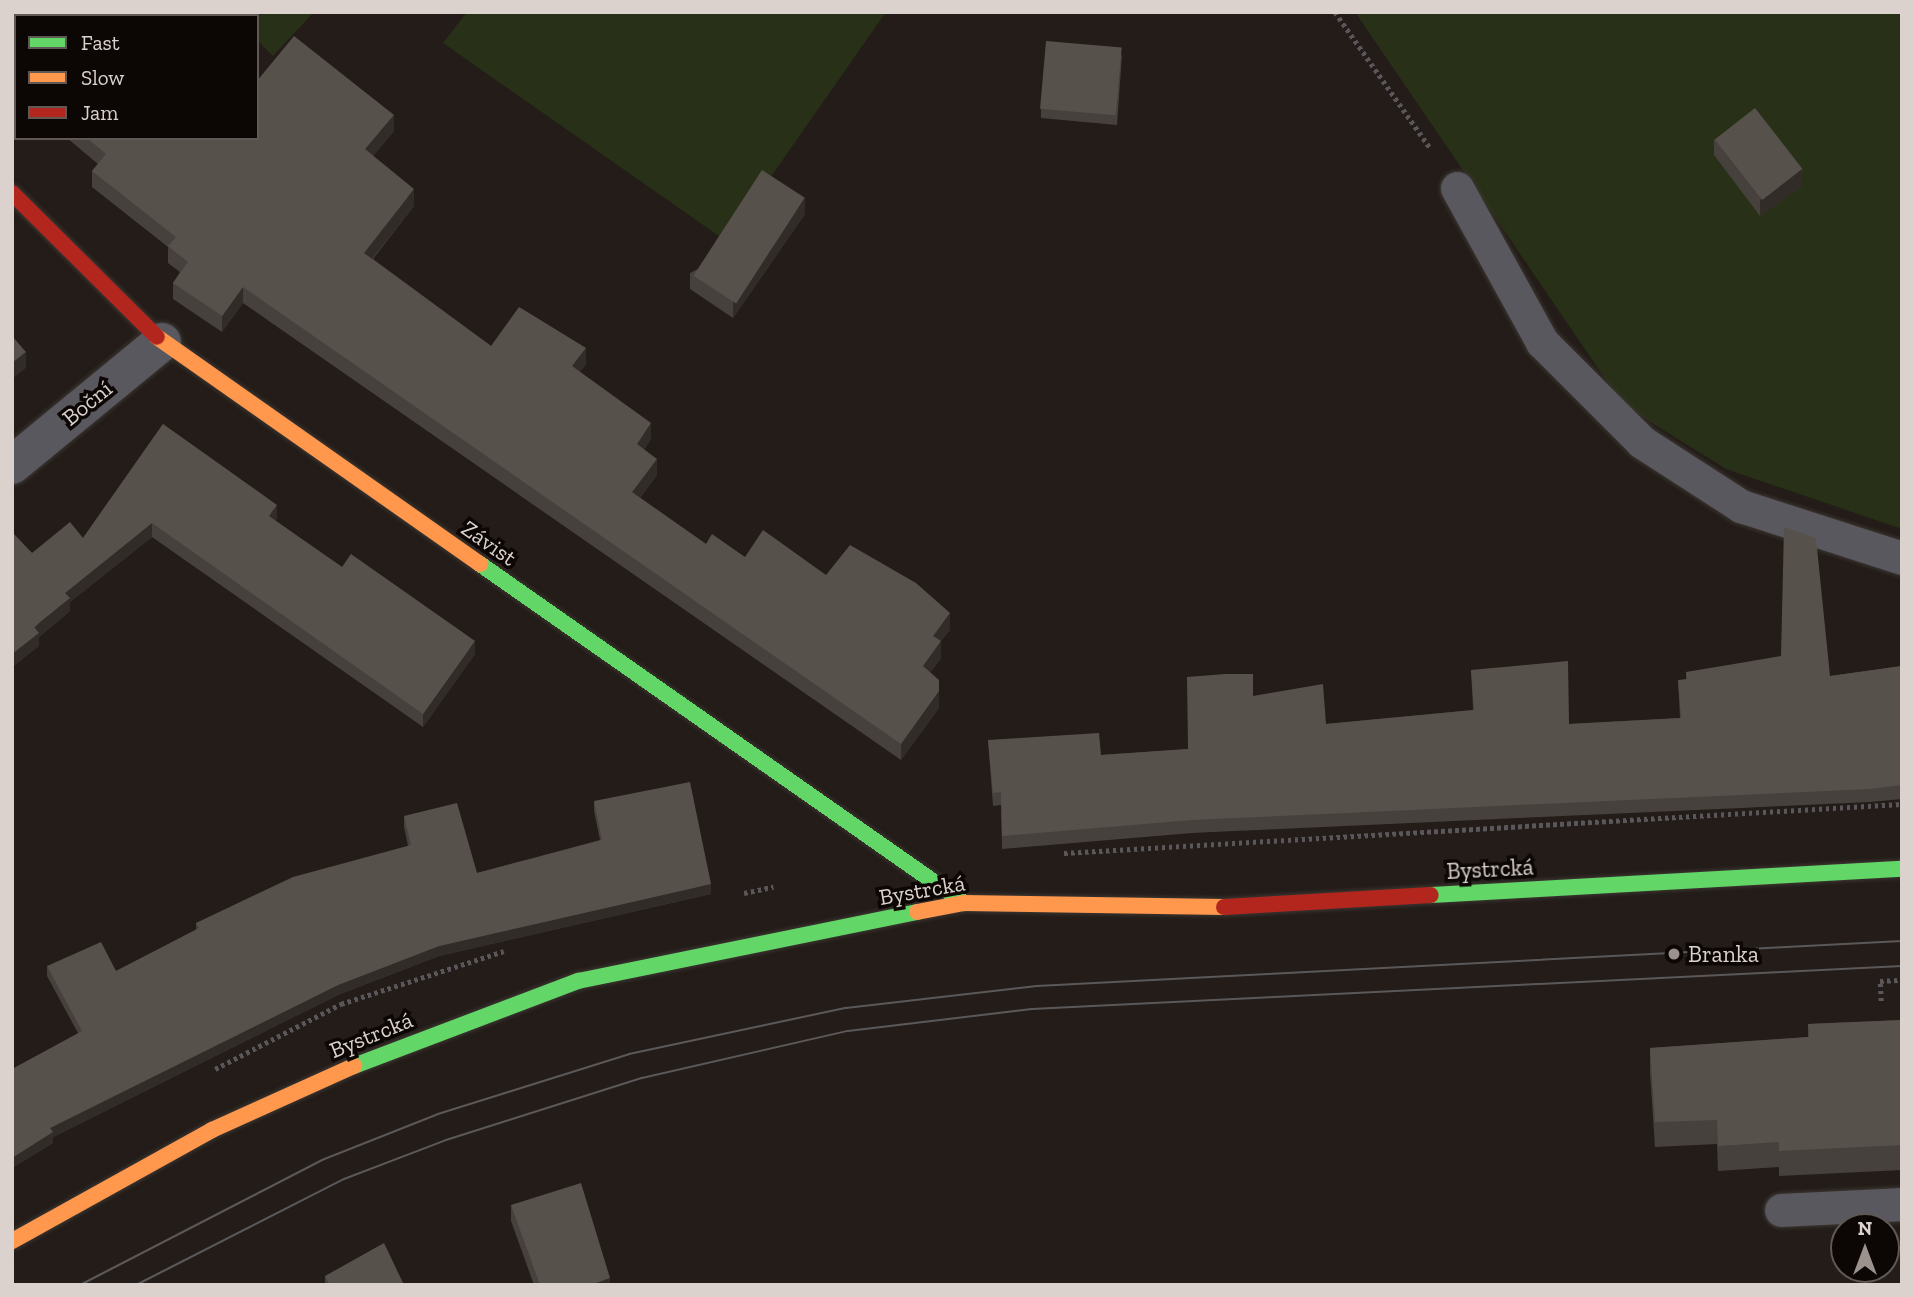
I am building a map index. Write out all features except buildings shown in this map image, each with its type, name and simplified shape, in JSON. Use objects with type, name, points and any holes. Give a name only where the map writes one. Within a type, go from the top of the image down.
[{"type":"street","name":"Závist","points":[[12,193],[162,342],[964,903]]},
{"type":"street","name":"Boční","points":[[12,465],[162,342]]},
{"type":"street","name":"Bystrcká","points":[[12,1241],[212,1130],[382,1053],[578,981],[964,903],[1168,910],[1902,869]]},
{"type":"lane","points":[[1457,188],[1542,342],[1642,442],[1741,506],[1902,558]]},
{"type":"lane","points":[[1781,1210],[1902,1204]]},
{"type":"path","points":[[1335,12],[1457,188]]},
{"type":"path","points":[[1051,853],[1902,804]]},
{"type":"path","points":[[1881,1000],[1880,981],[1902,980]]},
{"type":"green space","points":[[230,12],[314,12],[273,56],[259,42],[259,14]]},
{"type":"green space","points":[[467,12],[886,12],[726,241],[443,43]]},
{"type":"green space","points":[[1355,12],[1902,12],[1902,529],[1726,469],[1623,405]]},
{"type":"tram line","points":[[80,1285],[322,1160],[438,1114],[629,1054],[846,1008],[1037,986],[1902,941]]},
{"type":"tram line","points":[[136,1285],[344,1179],[446,1140],[642,1078],[848,1031],[1032,1009],[1902,966]]},
{"type":"traffic: fast","points":[[480,564],[964,903]]},
{"type":"traffic: fast","points":[[1431,895],[1902,869]]},
{"type":"traffic: fast","points":[[354,1066],[578,981],[917,912]]},
{"type":"traffic: slow","points":[[157,337],[480,564]]},
{"type":"traffic: slow","points":[[917,912],[964,903],[1224,907]]},
{"type":"traffic: slow","points":[[12,1241],[212,1130],[354,1066]]},
{"type":"traffic: jam","points":[[12,193],[157,337]]},
{"type":"traffic: jam","points":[[1224,907],[1431,895]]},
{"type":"place","name":"Branka","points":[[1674,954]]}]
